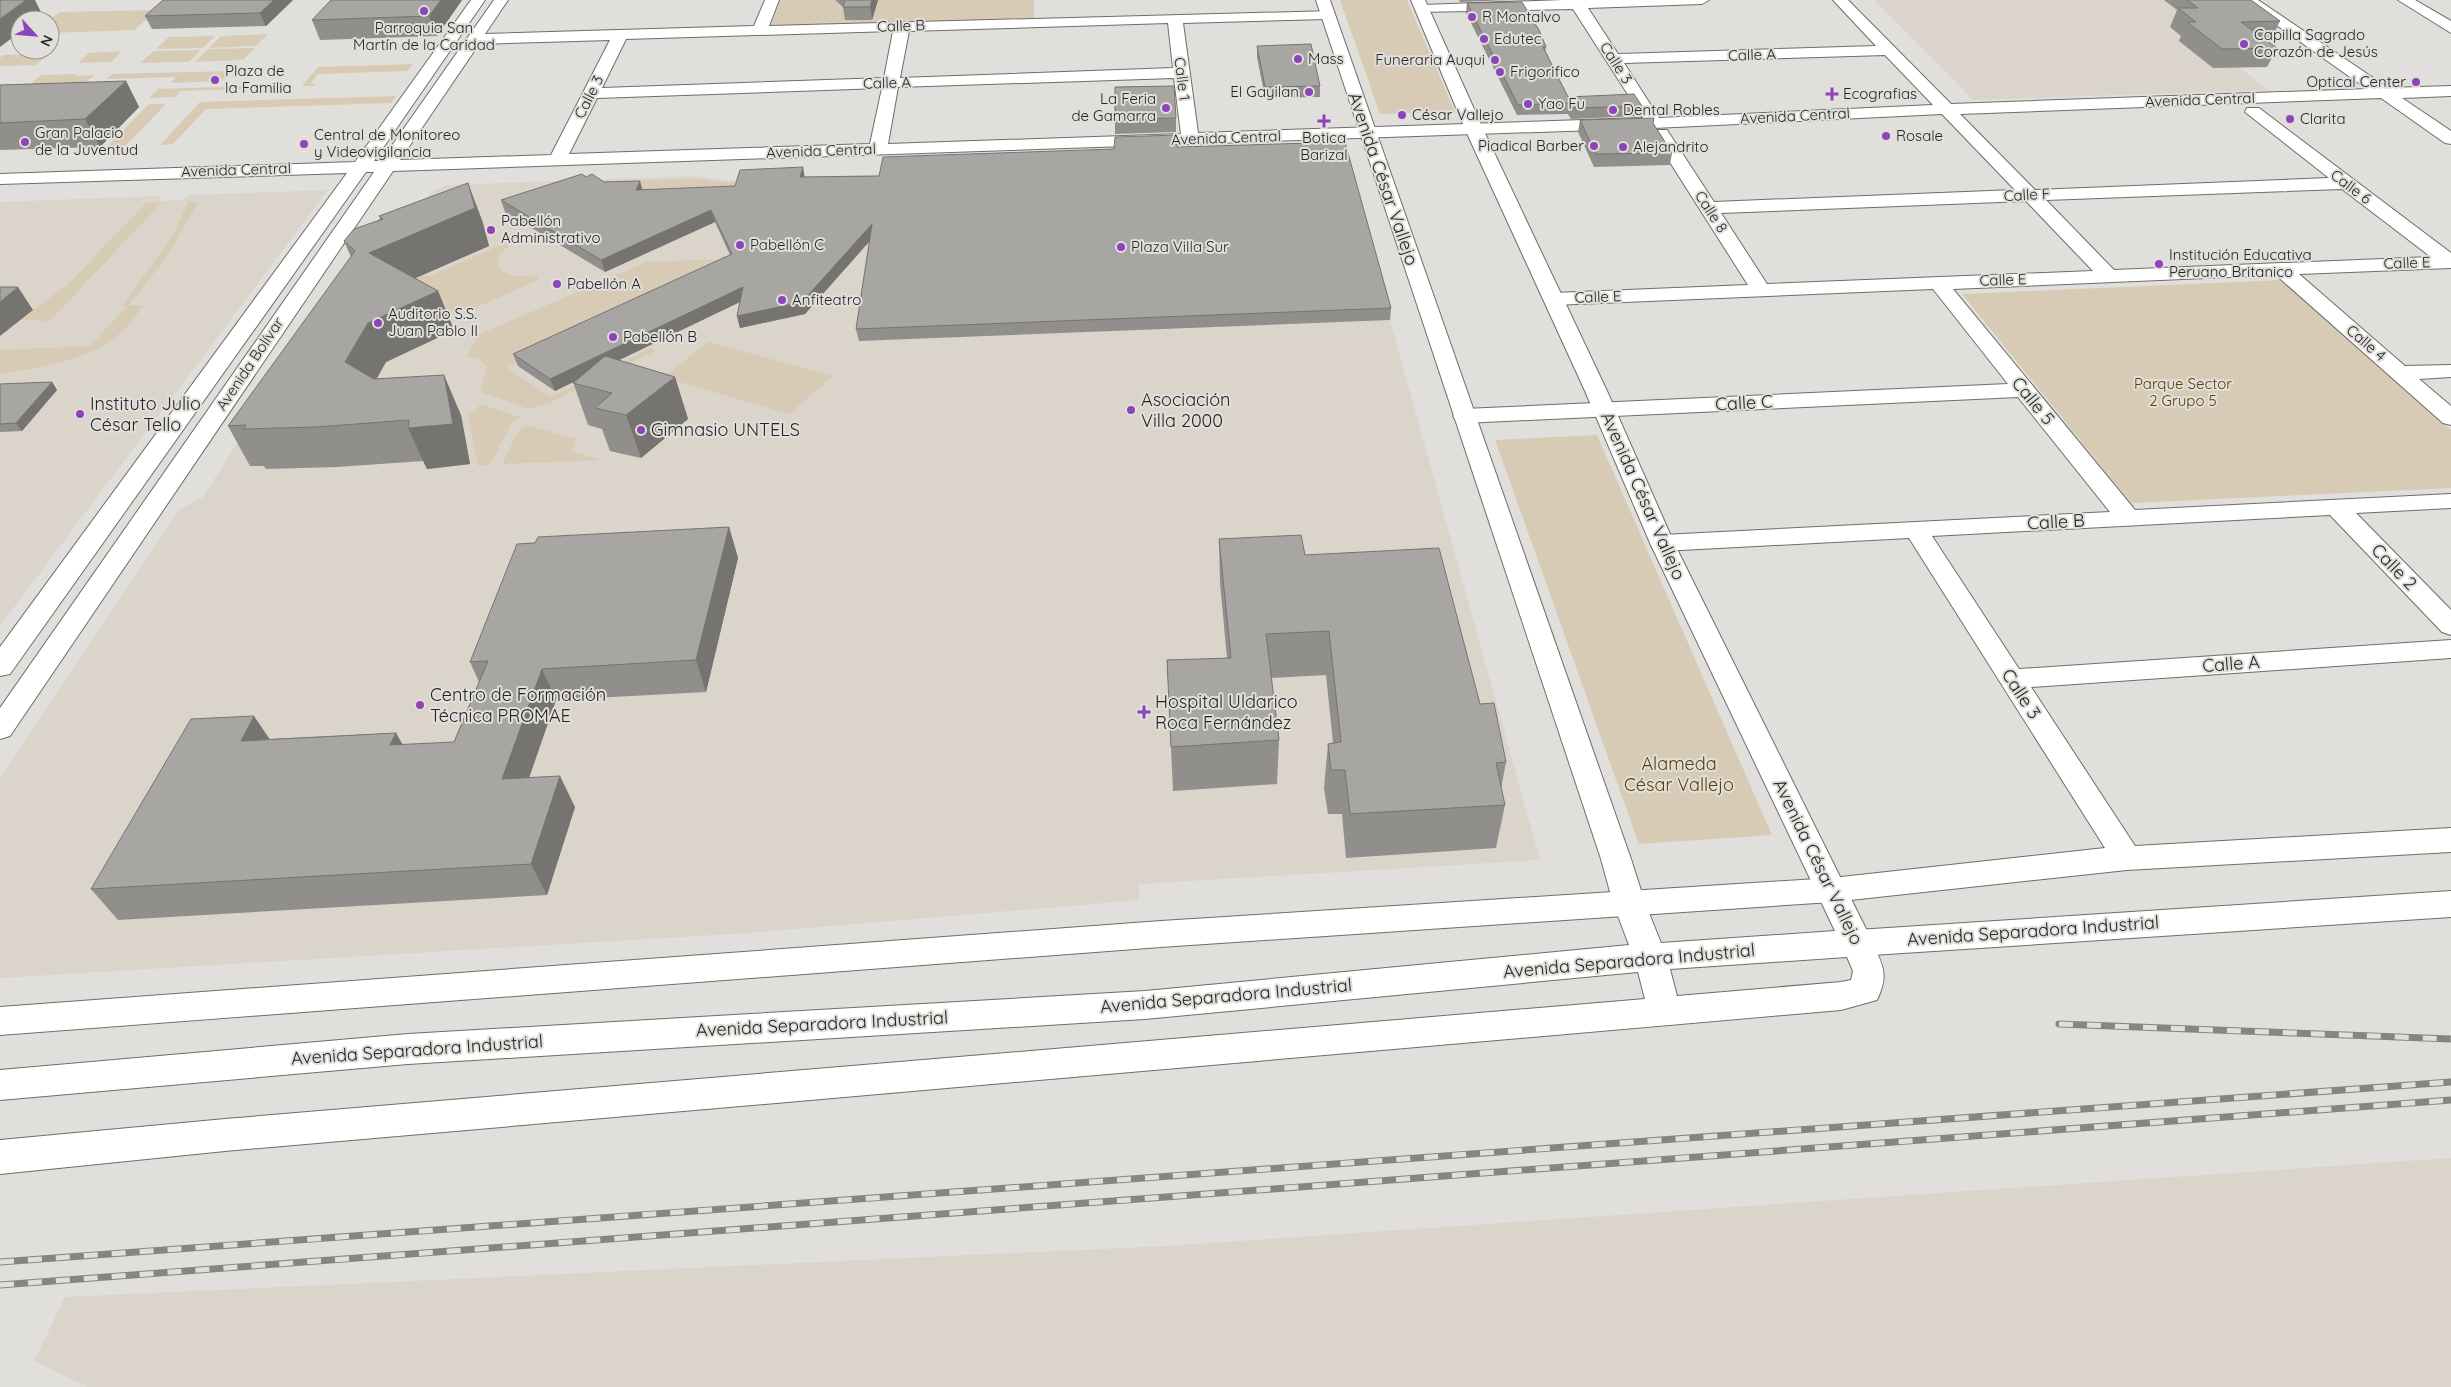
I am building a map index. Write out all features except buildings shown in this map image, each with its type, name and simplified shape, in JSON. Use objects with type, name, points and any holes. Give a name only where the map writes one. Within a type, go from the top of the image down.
[{"type":"street","name":"Avenida Bolívar","points":[[0,729],[13,692],[81,611],[297,296],[369,172],[478,0]]},
{"type":"street","name":"Avenida Bolívar","points":[[0,667],[266,297],[369,172],[474,39],[501,0]]},
{"type":"street","points":[[760,30],[772,0]]},
{"type":"street","points":[[1420,4],[1578,4],[1702,0]]},
{"type":"street","points":[[1840,0],[2109,276]]},
{"type":"street","points":[[2248,0],[2385,93]]},
{"type":"street","points":[[2270,0],[2408,100],[2451,139]]},
{"type":"street","points":[[2404,0],[2451,28]]},
{"type":"street","name":"Avenida César Vallejo","points":[[1325,7],[1613,850],[1629,903],[1650,957],[1665,1011],[1841,996],[1865,990],[1869,971],[1857,942],[1662,543],[1554,299],[1477,135],[1420,4]]},
{"type":"street","name":"Calle 3","points":[[1578,4],[1658,128]]},
{"type":"street","name":"Calle B","points":[[474,39],[902,26],[1042,15],[1175,18],[1325,7]]},
{"type":"street","name":"Calle 1","points":[[1175,18],[1190,139]]},
{"type":"street","points":[[878,149],[902,26]]},
{"type":"street","name":"Calle 3","points":[[557,160],[621,34]]},
{"type":"street","name":"Calle A","points":[[1614,59],[1889,50]]},
{"type":"street","name":"Calle A","points":[[592,93],[1182,73]]},
{"type":"street","name":"Avenida Central","points":[[1952,115],[2253,112],[2408,100],[2451,91]]},
{"type":"street","name":"Avenida Central","points":[[0,179],[369,172],[1477,135],[1952,115],[2385,93],[2431,106],[2451,106]]},
{"type":"street","name":"Calle 6","points":[[2253,112],[2450,262]]},
{"type":"street","name":"Calle 8","points":[[1658,128],[1761,290]]},
{"type":"street","name":"Avenida Central","points":[[0,192],[557,160],[1190,139],[1369,138]]},
{"type":"street","name":"Calle F","points":[[1709,208],[2346,183]]},
{"type":"street","name":"Calle E","points":[[1554,299],[2450,262]]},
{"type":"street","name":"Calle 4","points":[[2282,268],[2451,418]]},
{"type":"street","name":"Calle 5","points":[[1938,283],[2128,518]]},
{"type":"street","points":[[266,297],[297,296]]},
{"type":"street","points":[[2400,373],[2451,370]]},
{"type":"street","name":"Calle C","points":[[1464,416],[2024,390]]},
{"type":"street","name":"Calle B","points":[[1662,543],[2451,501]]},
{"type":"street","name":"Calle 2","points":[[2336,507],[2451,626]]},
{"type":"street","name":"Calle 3","points":[[1916,530],[2127,858]]},
{"type":"street","points":[[39,614],[81,611]]},
{"type":"street","name":"Calle A","points":[[2012,679],[2451,649]]},
{"type":"street","points":[[0,1020],[1162,934],[1832,890],[2127,858],[2451,840]]},
{"type":"street","name":"Avenida Separadora Industrial","points":[[0,1085],[408,1049],[1145,1005],[1650,957],[2451,904]]},
{"type":"street","points":[[0,1157],[225,1135],[1665,1011]]},
{"type":"shaded area","points":[[1874,0],[2228,0],[2187,28],[2269,90],[1973,100]]},
{"type":"shaded area","points":[[883,174],[1390,320],[1540,860],[1139,884],[1139,900],[748,933],[0,978],[0,778],[179,510],[203,497],[353,261],[423,204],[431,192],[448,185],[697,176],[727,181]]},
{"type":"shaded area","name":"Instituto Julio César Tello","points":[[328,190],[0,626],[0,202],[159,196],[162,201],[182,200],[191,195]]},
{"type":"shaded area","points":[[2451,1158],[2451,1387],[88,1387],[34,1361],[65,1297],[1166,1246]]},
{"type":"green space","points":[[780,0],[1034,0],[1034,19],[770,27]]},
{"type":"green space","points":[[1340,0],[1407,0],[1455,112],[1380,114]]},
{"type":"green space","points":[[158,10],[134,30],[60,33],[60,12]]},
{"type":"green space","points":[[268,34],[256,46],[209,48],[221,36]]},
{"type":"green space","points":[[215,36],[203,48],[156,49],[169,37]]},
{"type":"green space","points":[[255,48],[243,60],[195,62],[208,49]]},
{"type":"green space","points":[[201,50],[189,62],[140,63],[154,51]]},
{"type":"green space","points":[[122,51],[111,62],[78,63],[89,53]]},
{"type":"green space","points":[[3,55],[10,55],[10,60],[42,60],[36,65],[0,66],[0,58]]},
{"type":"green space","points":[[413,64],[407,71],[318,74],[310,84],[316,84],[314,86],[302,86],[318,67]]},
{"type":"green space","points":[[232,71],[221,81],[171,83],[176,77],[106,79],[112,74]]},
{"type":"green space","points":[[78,74],[76,76],[94,75],[86,82],[31,84],[41,75]]},
{"type":"green space","points":[[246,86],[244,89],[181,91],[175,97],[149,98],[158,89]]},
{"type":"green space","points":[[396,96],[391,103],[206,109],[173,144],[160,145],[200,102]]},
{"type":"green space","points":[[149,104],[166,104],[125,146],[106,147]]},
{"type":"green space","points":[[699,179],[736,182],[732,189],[614,192],[599,181]]},
{"type":"green space","points":[[162,202],[50,321],[20,320],[67,285],[146,203]]},
{"type":"green space","points":[[188,202],[198,202],[168,255],[129,305],[143,305],[131,323],[116,337],[99,348],[81,356],[41,367],[0,374],[0,350],[91,346],[126,306],[122,306],[173,235]]},
{"type":"green space","points":[[505,243],[509,247],[497,259],[502,270],[518,276],[537,275],[538,280],[457,316],[390,275],[398,272],[430,276]]},
{"type":"green space","points":[[730,259],[723,263],[704,265],[692,283],[506,367],[551,397],[651,348],[655,351],[552,402],[529,409],[480,392],[487,367],[478,359],[467,357],[478,335],[646,262]]},
{"type":"green space","name":"Parque Sector 2 Grupo 5","points":[[2281,280],[2451,430],[2451,488],[2131,503],[1962,294]]},
{"type":"green space","points":[[709,342],[833,376],[789,414],[663,377]]},
{"type":"green space","points":[[481,404],[520,417],[511,424],[490,465],[478,466],[468,416]]},
{"type":"green space","points":[[526,425],[576,439],[572,451],[600,460],[502,464],[518,431]]},
{"type":"green space","name":"Alameda César Vallejo","points":[[1597,435],[1772,835],[1639,844],[1495,440]]},
{"type":"railway","points":[[2059,1024],[2451,1039]]},
{"type":"railway","points":[[0,1262],[2451,1082]]},
{"type":"railway","points":[[0,1285],[2451,1100]]},
{"type":"place","name":"Parroquia San Martín de la Caridad","points":[[424,11]]},
{"type":"place","name":"R Montalvo","points":[[1472,17]]},
{"type":"place","name":"Edutec","points":[[1484,39]]},
{"type":"place","name":"Capilla Sagrado Corazón de Jesús","points":[[2244,44]]},
{"type":"place","name":"Mass","points":[[1298,59]]},
{"type":"place","name":"Funeraria Auqui","points":[[1495,60]]},
{"type":"place","name":"Frigorifico","points":[[1500,72]]},
{"type":"place","name":"Plaza de la Familia","points":[[215,80]]},
{"type":"place","name":"Optical Center","points":[[2416,82]]},
{"type":"place","name":"El Gayilan","points":[[1309,92]]},
{"type":"place","name":"Ecografias","points":[[1832,94]]},
{"type":"place","name":"Yao Fu","points":[[1528,104]]},
{"type":"place","name":"La Feria de Gamarra","points":[[1166,108]]},
{"type":"place","name":"Dental Robles","points":[[1613,110]]},
{"type":"place","name":"César Vallejo","points":[[1402,115]]},
{"type":"place","name":"Clarita","points":[[2290,119]]},
{"type":"place","name":"Botica Barizal","points":[[1324,121]]},
{"type":"place","name":"Rosale","points":[[1886,136]]},
{"type":"place","name":"Gran Palacio de la Juventud","points":[[25,142]]},
{"type":"place","name":"Central de Monitoreo y Videovigilancia","points":[[304,144]]},
{"type":"place","name":"Piadical Barber","points":[[1594,146]]},
{"type":"place","name":"Alejandrito","points":[[1623,147]]},
{"type":"place","name":"Pabellón Administrativo","points":[[491,230]]},
{"type":"place","name":"Pabellón C","points":[[740,245]]},
{"type":"place","name":"Plaza Villa Sur","points":[[1121,247]]},
{"type":"place","name":"Institución Educativa Peruano Britanico","points":[[2159,264]]},
{"type":"place","name":"Pabellón A","points":[[557,284]]},
{"type":"place","name":"Anfiteatro","points":[[782,300]]},
{"type":"place","name":"Auditorio S.S. Juan Pablo II","points":[[378,323]]},
{"type":"place","name":"Pabellón B","points":[[613,337]]},
{"type":"place","name":"Asociación Villa 2000","points":[[1131,410]]},
{"type":"place","name":"Instituto Julio César Tello","points":[[80,414]]},
{"type":"place","name":"Gimnasio UNTELS","points":[[641,430]]},
{"type":"place","name":"Centro de Formación Técnica PROMAE","points":[[420,705]]},
{"type":"place","name":"Hospital Uldarico Roca Fernández","points":[[1144,712]]}]
